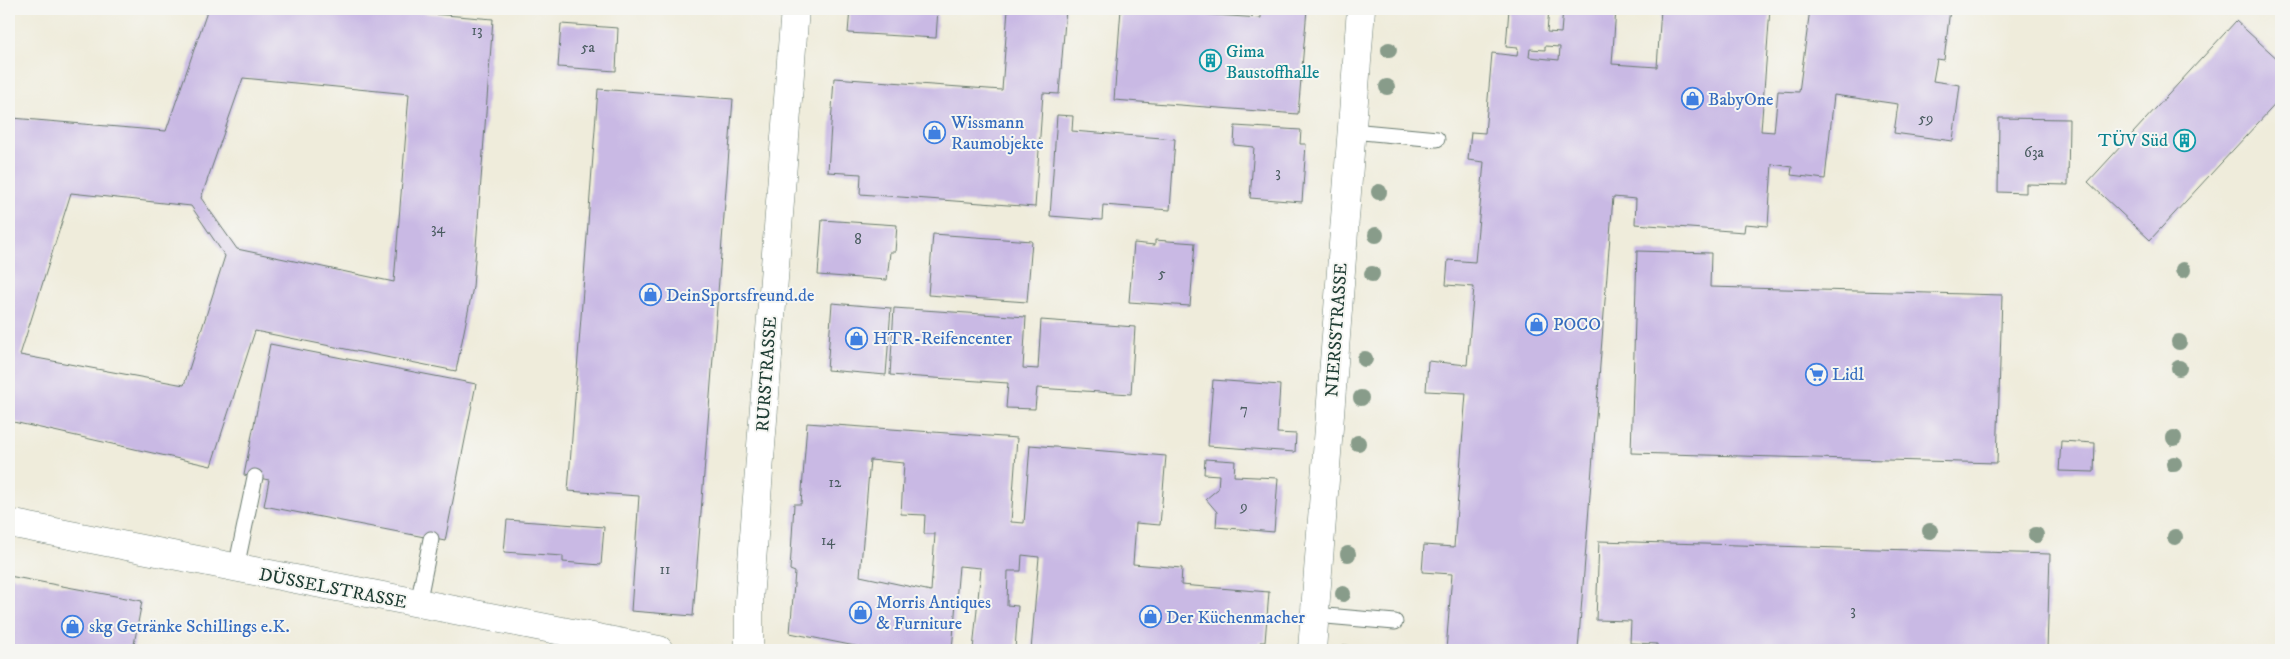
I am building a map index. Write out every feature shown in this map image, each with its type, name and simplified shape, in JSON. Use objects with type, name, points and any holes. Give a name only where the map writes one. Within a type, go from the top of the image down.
[{"type":"street","name":"RURSTRASSE","points":[[749,650],[749,600],[795,9]]},
{"type":"street","name":"NIERSSTRASSE","points":[[1312,650],[1361,9]]},
{"type":"street","name":"DÜSSELSTRASSE","points":[[9,524],[658,650]]},
{"type":"lane","points":[[1352,131],[1437,139]]},
{"type":"lane","points":[[236,568],[255,477]]},
{"type":"lane","points":[[418,604],[431,539]]},
{"type":"lane","points":[[1315,615],[1395,622]]},
{"type":"building","points":[[208,9],[373,9],[493,19],[473,287],[456,371],[255,331],[211,466],[9,421],[9,130],[12,118],[166,131]],"holes":[[[243,78],[409,94],[394,282],[237,249],[201,198]],[[71,193],[191,206],[225,256],[184,385],[20,355]]]},
{"type":"building","points":[[850,9],[938,9],[936,38],[848,33]]},
{"type":"building","name":"Wissmann Raumobjekte","points":[[1008,9],[1037,11],[1037,9],[1066,9],[1059,94],[1043,93],[1035,207],[860,194],[861,174],[828,172],[834,78],[1002,90]]},
{"type":"building","name":"Gima Baustoffhalle","points":[[1121,9],[1261,18],[1261,9],[1307,9],[1298,114],[1114,100]]},
{"type":"building","name":"POCO","points":[[1509,9],[1549,9],[1547,32],[1561,33],[1563,9],[1616,9],[1612,64],[1657,67],[1661,9],[1770,9],[1761,131],[1774,132],[1778,91],[1799,92],[1810,9],[1950,9],[1944,60],[1937,59],[1933,81],[1960,85],[1953,141],[1894,133],[1898,104],[1834,95],[1825,179],[1791,175],[1792,167],[1772,164],[1768,226],[1745,224],[1744,232],[1635,224],[1636,199],[1613,197],[1578,650],[1446,650],[1452,574],[1422,572],[1424,545],[1454,547],[1466,393],[1426,391],[1428,361],[1467,365],[1474,287],[1446,285],[1448,260],[1475,262],[1484,162],[1468,160],[1471,132],[1485,133],[1492,53],[1517,56],[1518,48],[1506,47]],"holes":[[[1545,46],[1560,47],[1559,60],[1529,57],[1530,49],[1545,50]]]},
{"type":"building","name":"TÜV Süd","points":[[2236,21],[2281,62],[2281,98],[2150,240],[2088,182]]},
{"type":"building","points":[[561,24],[618,28],[616,71],[558,67]]},
{"type":"building","name":"DeinSportsfreund.de","points":[[598,89],[733,99],[693,616],[631,611],[639,496],[568,491]]},
{"type":"building","points":[[1057,115],[1073,116],[1072,131],[1175,139],[1170,210],[1103,205],[1102,220],[1050,216]]},
{"type":"building","points":[[1999,118],[2069,119],[2068,185],[2026,184],[2026,193],[1998,192]]},
{"type":"building","points":[[1235,126],[1301,130],[1300,144],[1306,144],[1302,202],[1250,198],[1254,147],[1234,145]]},
{"type":"building","points":[[822,220],[897,225],[895,252],[890,252],[887,280],[818,275]]},
{"type":"building","points":[[933,234],[1032,241],[1027,302],[928,295]]},
{"type":"building","points":[[1155,240],[1195,243],[1190,306],[1129,302],[1134,243],[1155,245]]},
{"type":"building","name":"Lidl","points":[[1637,251],[1711,253],[1710,287],[2002,295],[1997,463],[1631,453]]},
{"type":"building","points":[[832,303],[891,308],[886,375],[827,370]]},
{"type":"building","points":[[894,308],[1026,317],[1023,368],[1038,369],[1041,320],[1135,327],[1131,394],[1037,388],[1035,409],[1006,408],[1008,383],[890,375]]},
{"type":"building","points":[[270,344],[476,384],[445,541],[264,506],[269,480],[244,475]]},
{"type":"building","points":[[1213,380],[1280,385],[1277,433],[1296,434],[1295,452],[1208,446]]},
{"type":"building","points":[[807,423],[1017,438],[1011,522],[1024,523],[1030,445],[1166,456],[1160,525],[1136,523],[1133,564],[1182,568],[1181,585],[1269,592],[1265,642],[1260,642],[1259,650],[1031,650],[1039,557],[1022,555],[1021,571],[1008,571],[1007,605],[1018,606],[1015,650],[973,650],[981,568],[959,566],[952,650],[875,650],[790,633],[795,572],[790,570],[794,504],[801,504]],"holes":[[[870,460],[904,463],[901,514],[925,515],[924,534],[935,534],[931,591],[860,576]]]},
{"type":"building","points":[[2061,441],[2095,443],[2094,472],[2059,471]]},
{"type":"building","points":[[1205,459],[1235,461],[1234,476],[1278,478],[1274,532],[1216,527],[1217,512],[1206,499],[1218,489],[1219,475],[1204,474]]},
{"type":"building","points":[[507,520],[604,527],[601,565],[563,562],[563,556],[504,552]]},
{"type":"building","points":[[1599,541],[2050,554],[2047,650],[1657,650],[1657,644],[1630,643],[1631,621],[1596,620]]},
{"type":"building","name":"skg Getränke Schillings e.K.","points":[[9,576],[142,601],[133,650],[9,650]]},
{"type":"building","points":[[1343,645],[1369,647],[1369,650],[1343,650]]},
{"type":"place","name":"Gima Baustoffhalle","points":[[1210,61]]},
{"type":"place","name":"BabyOne","points":[[1692,99]]},
{"type":"place","name":"Wissmann Raumobjekte","points":[[935,132]]},
{"type":"place","name":"TÜV Süd","points":[[2184,140]]},
{"type":"place","name":"DeinSportsfreund.de","points":[[650,295]]},
{"type":"place","name":"POCO","points":[[1537,324]]},
{"type":"place","name":"HTR-Reifencenter","points":[[857,338]]},
{"type":"place","name":"Lidl","points":[[1816,374]]},
{"type":"place","name":"Morris Antiques & Furniture","points":[[860,612]]},
{"type":"place","name":"Der Küchenmacher","points":[[1150,617]]},
{"type":"place","name":"skg Getränke Schillings e.K.","points":[[73,626]]}]
